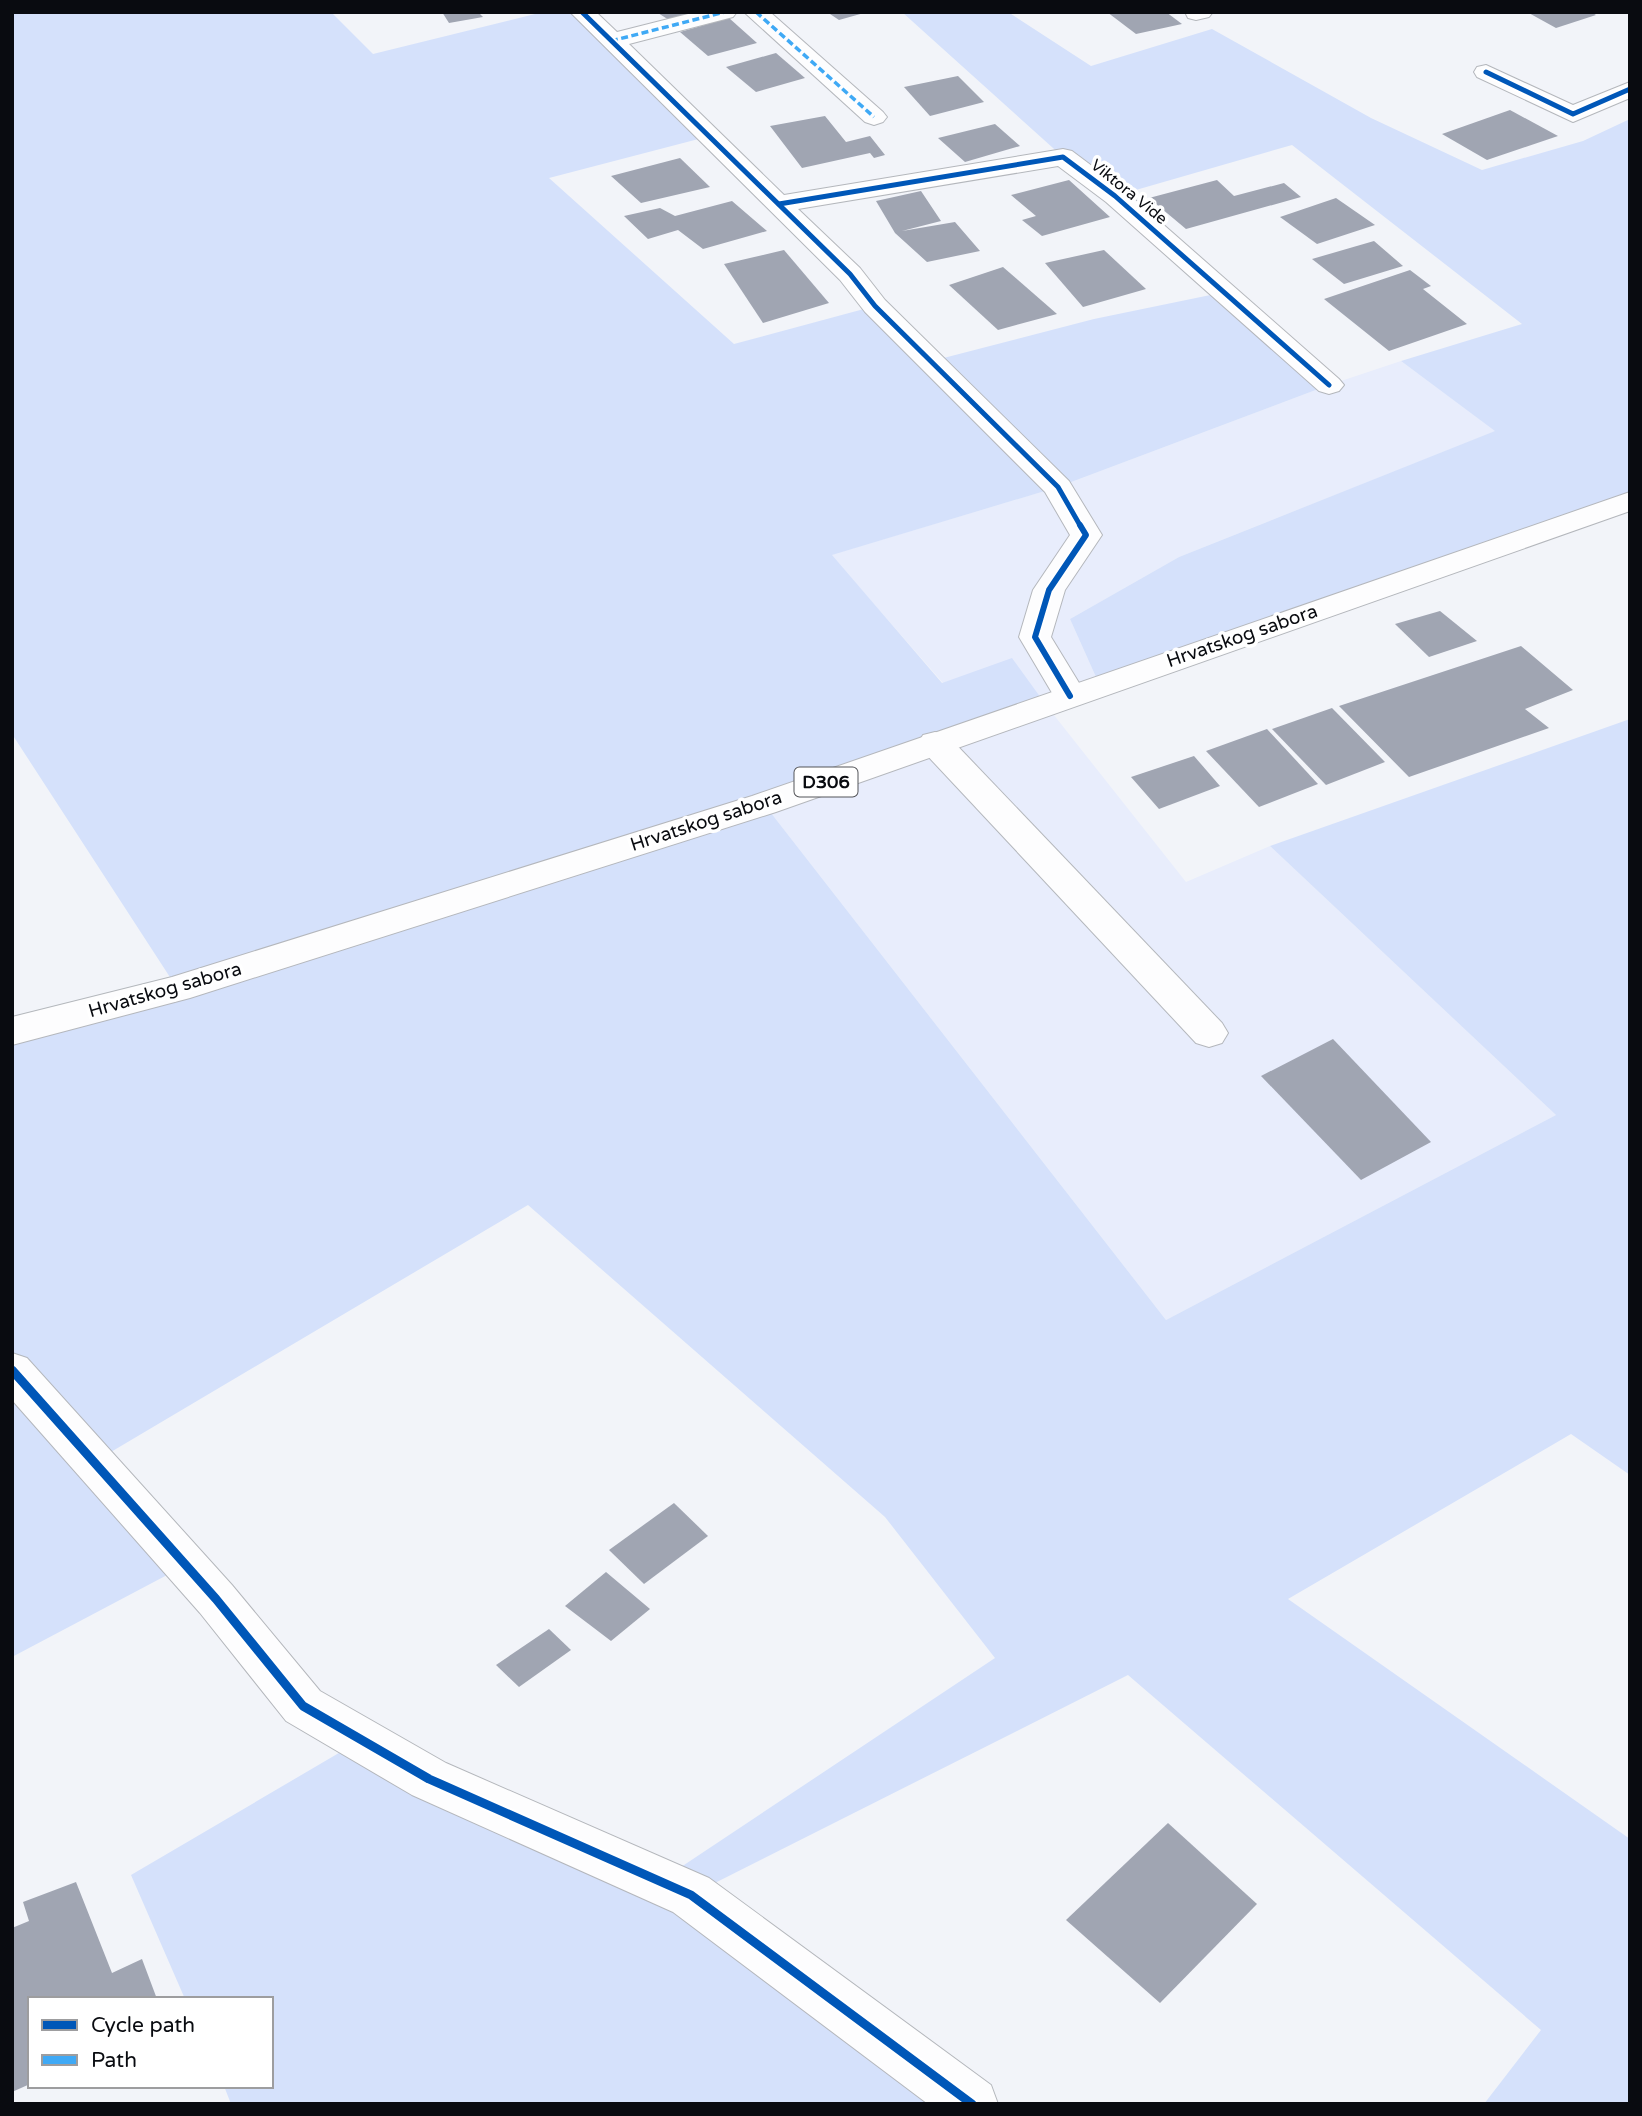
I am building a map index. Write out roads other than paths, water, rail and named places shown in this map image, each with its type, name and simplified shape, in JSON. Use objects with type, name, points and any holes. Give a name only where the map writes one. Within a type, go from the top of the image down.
[{"type":"street","points":[[582,12],[850,274],[875,306],[1058,487],[1086,535],[1049,590],[1035,637],[1070,696]]},
{"type":"street","points":[[611,41],[725,12]]},
{"type":"street","points":[[756,12],[874,117]]},
{"type":"street","points":[[1486,72],[1573,114],[1630,89]]},
{"type":"street","name":"Viktora Vide","points":[[779,204],[1063,157],[1115,197],[1329,385]]},
{"type":"street","name":"Hrvatskog sabora","points":[[12,1031],[177,989],[764,804],[1630,501]]},
{"type":"street","points":[[935,743],[1209,1033]]},
{"type":"street","points":[[12,1370],[216,1598],[303,1706],[429,1779],[691,1895],[972,2104]]}]
